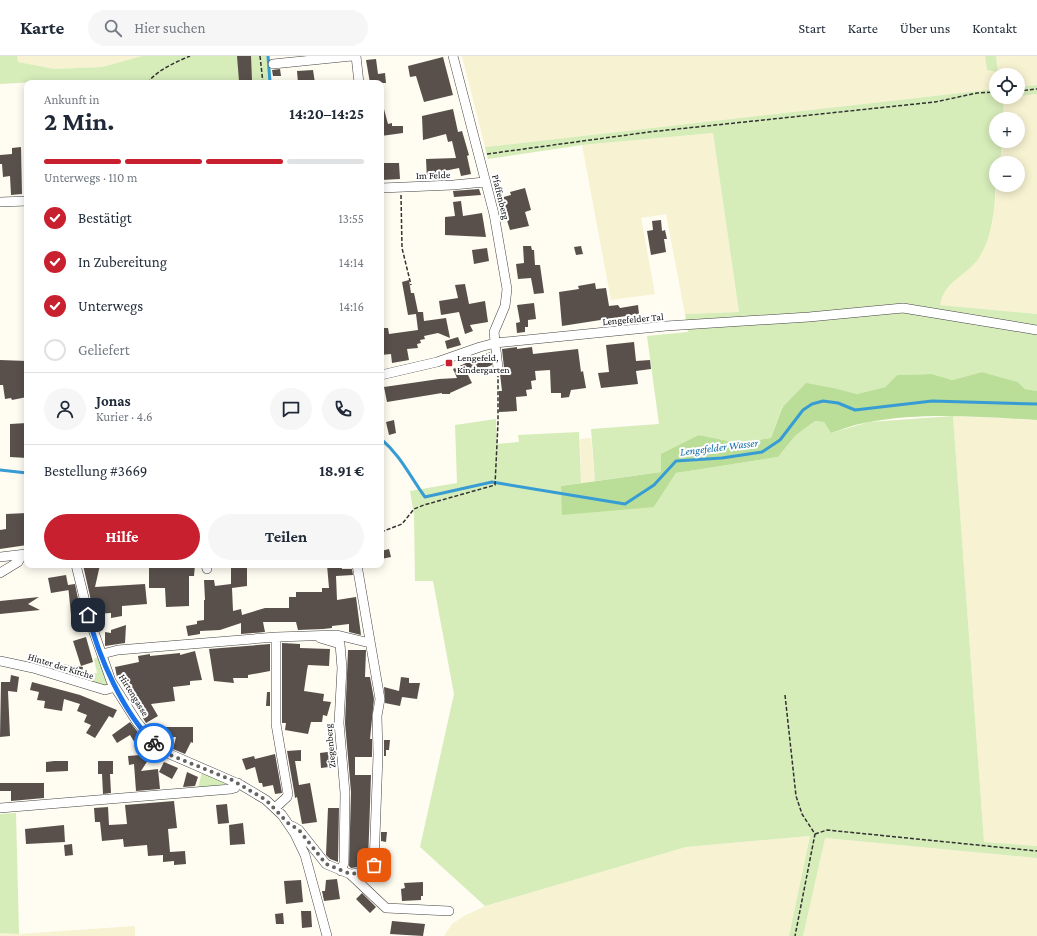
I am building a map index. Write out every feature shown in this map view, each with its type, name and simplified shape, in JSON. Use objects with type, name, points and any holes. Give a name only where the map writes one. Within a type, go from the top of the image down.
[{"type":"street","points":[[273,64],[352,56]]},
{"type":"street","points":[[356,56],[359,80]]},
{"type":"street","name":"Pfaffenberg","points":[[453,56],[496,223],[508,292],[505,306],[495,330],[498,368]]},
{"type":"street","name":"Im Felde","points":[[384,188],[464,185],[485,182]]},
{"type":"street","points":[[0,202],[24,201]]},
{"type":"street","name":"Lengefelder Tal","points":[[384,374],[437,362],[495,343],[666,326],[809,317],[892,309],[926,311],[1037,330]]},
{"type":"street","points":[[0,557],[24,554]]},
{"type":"street","points":[[0,573],[18,562],[24,554]]},
{"type":"street","name":"Hirtengasse","points":[[77,568],[87,612],[115,688],[141,727],[162,750],[238,783],[262,797],[275,808],[288,823],[307,861],[327,936]]},
{"type":"street","points":[[288,823],[299,830],[326,864],[340,871],[350,874],[370,872],[374,865],[378,755],[376,716],[380,699],[358,568]]},
{"type":"street","name":"Ziegenberg","points":[[102,654],[118,650],[276,637],[337,635],[370,643]]},
{"type":"street","name":"Ziegenberg","points":[[315,636],[340,644],[342,656],[339,723],[345,792],[344,863],[340,871]]},
{"type":"street","points":[[275,808],[285,799],[288,794],[276,724],[276,637]]},
{"type":"street","name":"Hinter der Kirche","points":[[0,661],[33,668],[103,690],[115,688]]},
{"type":"street","points":[[0,808],[231,789],[235,788],[238,783]]},
{"type":"street","points":[[350,874],[386,908],[449,911]]},
{"type":"path","points":[[150,80],[162,70],[190,56]]},
{"type":"path","points":[[260,56],[263,80]]},
{"type":"path","points":[[1025,90],[1037,89]]},
{"type":"path","points":[[479,155],[649,132],[935,102],[977,93],[989,92]]},
{"type":"path","points":[[401,188],[402,248],[412,285]]},
{"type":"path","points":[[384,531],[395,529],[402,524],[414,510],[424,505],[496,484],[498,368]]},
{"type":"path","points":[[785,695],[796,796],[802,814],[815,834],[795,936]]},
{"type":"path","points":[[815,834],[828,830],[1037,851]]},
{"type":"shaded area","points":[[17,56],[142,56],[102,67],[54,69],[17,62]]},
{"type":"shaded area","points":[[462,56],[985,56],[987,70],[989,70],[989,90],[485,147]]},
{"type":"shaded area","points":[[996,56],[1037,56],[1037,85],[1025,86],[1025,68],[998,68]]},
{"type":"shaded area","points":[[1037,94],[1037,314],[940,305],[941,295],[952,283],[992,225],[996,192],[1025,192],[1025,156],[1001,156],[1001,148],[1025,148],[1025,112],[1003,112],[1004,104],[1025,104],[1025,95]]},
{"type":"shaded area","points":[[713,133],[739,312],[685,314],[666,214],[641,218],[655,294],[611,300],[582,145]]},
{"type":"shaded area","points":[[953,416],[1037,420],[1037,846],[984,842]]},
{"type":"shaded area","points":[[591,438],[595,481],[581,483],[580,439]]},
{"type":"shaded area","points":[[810,836],[789,936],[444,936],[452,924],[464,916],[485,906],[686,847]]},
{"type":"shaded area","points":[[824,838],[1037,858],[1037,936],[803,936]]},
{"type":"shaded area","points":[[135,926],[135,936],[0,936],[0,933],[19,934]]},
{"type":"green space","points":[[0,56],[17,56],[18,62],[54,69],[102,67],[142,56],[270,56],[272,80],[24,80],[24,83],[0,84]]},
{"type":"green space","points":[[985,56],[996,56],[998,68],[989,68],[989,70],[987,70]]},
{"type":"green space","points":[[1037,85],[1037,94],[1025,95],[1025,86]]},
{"type":"green space","points":[[989,90],[989,104],[1004,104],[1003,112],[989,112],[989,148],[1001,148],[1001,156],[989,156],[989,192],[995,192],[992,222],[985,246],[980,256],[970,268],[946,289],[942,296],[940,305],[1037,314],[1037,391],[1025,389],[1018,382],[982,372],[952,380],[932,374],[897,375],[885,387],[857,394],[838,389],[782,407],[771,438],[738,443],[699,435],[661,472],[595,481],[591,429],[659,424],[647,336],[688,332],[685,314],[739,312],[713,133],[582,145],[488,159],[485,147]]},
{"type":"green space","points":[[982,372],[1018,382],[1025,389],[1037,391],[1037,420],[953,416],[911,417],[864,423],[831,433],[824,422],[815,421],[795,436],[778,457],[676,473],[654,507],[562,515],[561,486],[661,472],[661,454],[699,435],[738,443],[771,438],[782,408],[806,383],[857,394],[885,387],[897,375],[932,374],[952,380]]},
{"type":"green space","points":[[953,416],[984,842],[1037,846],[1037,858],[825,838],[803,936],[789,936],[810,836],[686,847],[485,906],[420,847],[454,694],[433,581],[415,581],[414,515],[410,491],[457,483],[455,425],[496,419],[497,444],[519,442],[518,435],[579,432],[581,483],[561,486],[654,507],[676,473],[778,457],[795,436],[815,421],[824,422],[831,433],[869,422]]},
{"type":"green space","points":[[98,657],[108,683],[107,686],[81,680],[82,675],[97,673],[94,659]]},
{"type":"green space","points":[[202,772],[227,783],[227,784],[198,788]]},
{"type":"green space","points":[[16,813],[19,934],[0,933],[0,814]]},
{"type":"building","points":[[237,56],[251,56],[252,80],[239,80]]},
{"type":"building","points":[[443,57],[453,95],[424,102],[416,76],[410,77],[408,66]]},
{"type":"building","points":[[376,59],[378,74],[385,73],[386,83],[384,83],[384,80],[369,80],[366,60]]},
{"type":"building","points":[[280,69],[281,76],[273,76],[272,70]]},
{"type":"building","points":[[313,70],[315,80],[298,80],[297,71]]},
{"type":"building","points":[[384,109],[388,124],[392,123],[392,126],[403,126],[403,133],[384,136]]},
{"type":"building","points":[[453,109],[458,132],[462,131],[469,155],[467,156],[471,174],[461,176],[459,168],[444,171],[445,179],[427,180],[426,159],[456,158],[452,141],[448,142],[446,134],[423,140],[422,116]]},
{"type":"building","points":[[21,147],[22,194],[11,195],[10,176],[3,177],[2,164],[0,164],[0,155],[12,154],[12,148]]},
{"type":"building","points":[[384,163],[399,163],[400,179],[384,180]]},
{"type":"building","points":[[525,188],[531,210],[525,212],[529,226],[510,230],[500,198],[511,195],[510,192]]},
{"type":"building","points":[[479,189],[481,195],[454,197],[453,191]]},
{"type":"building","points":[[461,201],[463,216],[482,213],[486,237],[445,235],[445,217],[455,216],[453,202]]},
{"type":"building","points":[[661,220],[662,231],[665,230],[667,239],[664,239],[666,252],[651,255],[647,231],[653,230],[652,221]]},
{"type":"building","points":[[523,246],[531,246],[532,250],[534,250],[535,265],[540,265],[544,293],[534,294],[531,278],[518,279],[516,264],[524,263]]},
{"type":"building","points":[[581,246],[583,254],[576,255],[574,247]]},
{"type":"building","points":[[487,248],[489,261],[474,264],[472,250]]},
{"type":"building","points":[[409,280],[411,293],[414,293],[418,312],[423,312],[424,321],[446,318],[450,338],[438,333],[424,336],[425,339],[420,340],[421,343],[417,344],[418,348],[407,349],[409,360],[392,363],[391,354],[384,355],[384,328],[388,328],[389,334],[418,330],[416,314],[408,315],[402,282]]},
{"type":"building","points":[[595,283],[596,289],[606,288],[609,306],[618,305],[620,308],[638,305],[639,314],[562,326],[559,292],[579,289],[578,286]]},
{"type":"building","points":[[465,284],[469,304],[485,301],[488,322],[470,325],[473,331],[465,334],[459,312],[441,315],[439,301],[458,298],[455,285]]},
{"type":"building","points":[[534,303],[536,319],[528,320],[528,327],[525,327],[525,332],[517,333],[516,323],[520,322],[517,305]]},
{"type":"building","points":[[458,337],[461,345],[447,349],[445,341]]},
{"type":"building","points":[[634,342],[636,361],[650,360],[651,369],[636,371],[638,384],[601,388],[598,373],[609,372],[606,345]]},
{"type":"building","points":[[517,347],[517,349],[532,347],[533,354],[578,349],[581,372],[583,371],[586,388],[571,390],[569,397],[561,398],[561,393],[551,393],[550,370],[535,371],[536,380],[531,381],[532,389],[526,390],[527,396],[516,397],[517,411],[499,412],[499,391],[502,391],[500,374],[504,368],[502,349]]},
{"type":"building","points":[[490,352],[492,365],[468,375],[472,383],[450,394],[442,393],[387,402],[384,387],[439,379],[457,378],[453,369]]},
{"type":"building","points":[[0,360],[24,361],[24,398],[12,400],[11,398],[5,399],[3,385],[0,385]]},
{"type":"building","points":[[394,420],[396,433],[389,435],[386,422]]},
{"type":"building","points":[[24,423],[24,458],[10,457],[10,424]]},
{"type":"building","points":[[24,513],[24,545],[0,549],[0,530],[6,529],[6,514]]},
{"type":"building","points":[[389,549],[391,557],[384,558],[384,550]]},
{"type":"building","points":[[84,568],[99,568],[95,587],[145,584],[147,604],[122,606],[122,616],[111,618],[111,613],[94,614]]},
{"type":"building","points":[[149,568],[195,568],[194,576],[189,576],[189,606],[166,607],[165,588],[149,588]]},
{"type":"building","points":[[231,568],[247,568],[247,586],[232,588],[233,611],[241,609],[242,615],[265,608],[289,608],[289,597],[296,597],[296,592],[322,592],[322,588],[329,588],[327,568],[352,569],[353,575],[336,576],[337,600],[356,597],[361,635],[349,632],[349,624],[332,626],[332,628],[298,630],[296,622],[263,622],[265,632],[241,634],[241,623],[220,630],[200,631],[200,634],[188,636],[186,626],[197,624],[197,621],[204,620],[204,580],[214,580],[215,586],[231,584]]},
{"type":"building","points":[[66,575],[69,590],[51,593],[48,578]]},
{"type":"building","points":[[75,584],[83,623],[72,625],[68,585]]},
{"type":"building","points":[[39,597],[28,604],[40,610],[0,614],[0,601]]},
{"type":"building","points":[[126,625],[125,643],[105,646],[105,632],[111,633],[111,630]]},
{"type":"building","points":[[86,637],[93,662],[81,666],[73,641]]},
{"type":"building","points":[[282,643],[300,644],[300,648],[330,649],[329,666],[308,665],[304,691],[324,694],[323,701],[331,702],[327,716],[323,715],[322,722],[311,722],[308,734],[285,730],[286,723],[282,723]]},
{"type":"building","points":[[270,644],[270,671],[248,675],[248,678],[233,678],[234,683],[214,681],[209,649]]},
{"type":"building","points":[[348,650],[366,650],[365,677],[370,677],[374,699],[370,739],[372,739],[372,757],[355,757],[355,775],[371,775],[368,863],[366,866],[351,868],[349,866],[351,792],[345,723]]},
{"type":"building","points":[[195,651],[202,680],[190,681],[190,685],[173,687],[175,701],[151,704],[158,716],[146,723],[117,677],[115,667],[139,662],[138,656],[180,653],[180,655]]},
{"type":"building","points":[[60,664],[83,667],[81,677],[59,670]]},
{"type":"building","points":[[11,675],[19,677],[17,692],[8,691],[10,736],[0,737],[1,682],[10,682]]},
{"type":"building","points":[[401,677],[409,678],[409,683],[420,683],[417,699],[402,697],[400,706],[385,703],[384,687],[399,691]]},
{"type":"building","points":[[32,682],[80,695],[117,710],[113,718],[109,716],[95,738],[86,733],[91,725],[84,722],[87,715],[77,711],[80,704],[64,699],[62,711],[44,708],[45,701],[37,700],[39,692],[30,690]]},
{"type":"building","points":[[267,692],[270,692],[270,706],[266,706]]},
{"type":"building","points":[[130,722],[145,745],[135,743],[130,735],[117,743],[112,735]]},
{"type":"building","points":[[152,727],[193,727],[193,743],[191,742],[185,754],[173,749],[176,737],[158,738]]},
{"type":"building","points":[[384,740],[390,740],[389,750],[386,750],[386,756],[384,756]]},
{"type":"building","points":[[301,750],[301,761],[295,761],[299,785],[310,783],[317,822],[302,824],[297,797],[295,798],[287,751]]},
{"type":"building","points":[[335,751],[337,766],[321,768],[320,753]]},
{"type":"building","points":[[152,754],[141,771],[158,769],[160,789],[136,791],[134,764],[129,765],[128,756]]},
{"type":"building","points":[[275,754],[282,793],[275,794],[273,785],[263,787],[262,783],[259,783],[255,767],[246,770],[242,759],[254,756],[255,759]]},
{"type":"building","points":[[68,761],[68,771],[46,772],[46,762]]},
{"type":"building","points":[[98,761],[113,761],[113,774],[110,774],[111,793],[103,794],[102,774],[98,774]]},
{"type":"building","points":[[164,762],[178,768],[172,779],[159,772]]},
{"type":"building","points":[[187,772],[198,777],[195,786],[183,787]]},
{"type":"building","points":[[0,783],[44,783],[44,798],[11,801],[11,791],[0,791]]},
{"type":"building","points":[[174,801],[177,828],[168,829],[170,852],[185,851],[186,864],[174,865],[174,861],[163,862],[163,855],[148,856],[147,845],[124,847],[123,839],[102,841],[100,822],[95,822],[94,808],[108,807],[109,825],[127,824],[125,805]]},
{"type":"building","points":[[227,804],[229,823],[218,824],[216,805]]},
{"type":"building","points":[[328,808],[339,808],[338,862],[330,859],[326,855]]},
{"type":"building","points":[[243,823],[245,844],[230,845],[229,825]]},
{"type":"building","points":[[64,825],[65,842],[26,844],[25,829]]},
{"type":"building","points":[[381,832],[387,832],[386,842],[381,841]]},
{"type":"building","points":[[72,844],[73,855],[65,856],[64,845]]},
{"type":"building","points":[[337,879],[340,899],[324,901],[322,891],[325,891],[326,880]]},
{"type":"building","points":[[301,880],[303,902],[286,904],[284,881]]},
{"type":"building","points":[[423,882],[423,896],[421,896],[421,900],[402,901],[401,889],[405,888],[404,883]]},
{"type":"building","points":[[362,893],[376,907],[370,913],[356,899]]},
{"type":"building","points":[[301,911],[311,911],[312,927],[302,928]]},
{"type":"building","points":[[283,913],[284,924],[276,924],[275,914]]},
{"type":"building","points":[[392,921],[425,924],[423,936],[390,934]]},
{"type":"waterway","points":[[268,56],[270,80]]},
{"type":"waterway","name":"Lengefelder Wasser","points":[[384,442],[394,452],[425,497],[492,482],[625,504],[654,485],[676,461],[722,458],[762,452],[780,440],[803,410],[812,404],[823,401],[838,403],[855,410],[932,401],[1037,404]]},
{"type":"waterway","name":"Lengefelder Wasser","points":[[0,470],[24,473]]},
{"type":"way so far","points":[[154,743],[170,755],[245,786],[266,800],[288,823],[299,830],[326,864],[350,874],[370,872],[374,865]]},
{"type":"place","name":"Lengefeld, Kindergarten","points":[[449,363]]},
{"type":"route","points":[[88,615],[112,683],[138,723],[154,743]]}]
